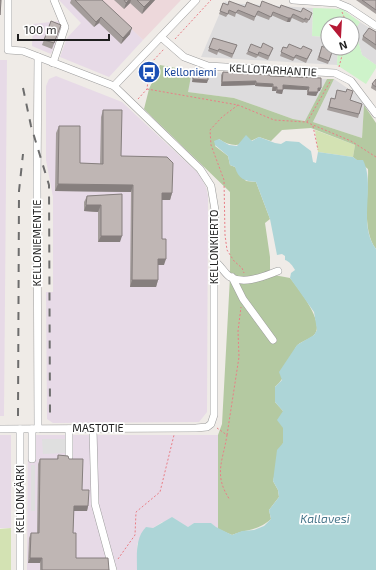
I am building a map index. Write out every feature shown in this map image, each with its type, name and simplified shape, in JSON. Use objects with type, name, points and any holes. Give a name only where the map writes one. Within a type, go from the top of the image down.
[{"type":"street","name":"KELLONKIERTO","points":[[8,0],[8,50],[23,51],[114,86],[207,178],[211,186],[216,210],[214,261],[214,415],[211,424]]},
{"type":"street","points":[[54,0],[65,26],[54,63]]},
{"type":"street","points":[[114,86],[196,0]]},
{"type":"street","points":[[293,0],[338,3],[349,8],[376,26]]},
{"type":"street","name":"KELLOTARHANTIE","points":[[162,37],[184,57],[208,66],[335,73],[351,81],[376,114]]},
{"type":"street","name":"KELLONIEMENTIE","points":[[32,459],[35,429],[38,57]]},
{"type":"street","points":[[214,261],[221,265],[226,273],[232,277],[255,279],[278,271]]},
{"type":"street","points":[[232,277],[243,299],[273,340]]},
{"type":"street","name":"MASTOTIE","points":[[0,429],[196,428],[207,427],[211,424]]},
{"type":"street","points":[[93,428],[95,504],[113,567]]},
{"type":"street","name":"KELLONKÄRKI","points":[[20,429],[20,570]]},
{"type":"street","points":[[69,429],[69,457]]},
{"type":"path","points":[[306,122],[335,73],[341,56]]},
{"type":"path","points":[[147,89],[238,105],[274,120],[306,122],[350,141],[376,157]]},
{"type":"path","points":[[238,105],[222,117],[210,130],[211,145],[224,180],[225,236],[227,250],[234,261],[242,268],[246,279]]},
{"type":"path","points":[[313,125],[318,150]]},
{"type":"path","points":[[230,500],[224,491],[219,469],[227,435],[239,357],[238,331],[243,299]]},
{"type":"path","points":[[211,424],[227,435]]},
{"type":"path","points":[[113,567],[135,535],[136,512],[160,492],[176,428]]},
{"type":"shaded area","points":[[59,0],[101,0],[143,40],[109,77],[60,57],[67,38],[81,23]]},
{"type":"shaded area","points":[[101,0],[181,0],[143,40]]},
{"type":"shaded area","points":[[225,1],[228,3],[313,8],[312,36],[320,36],[320,56],[338,56],[337,65],[201,57]]},
{"type":"shaded area","points":[[59,21],[62,27],[51,54],[32,46],[33,24]]},
{"type":"shaded area","points":[[360,22],[376,32],[376,65],[362,55],[360,48]]},
{"type":"shaded area","points":[[0,60],[7,60],[4,416],[0,416]]},
{"type":"shaded area","points":[[192,71],[327,79],[306,121],[293,119],[234,98],[187,92]]},
{"type":"shaded area","points":[[56,76],[122,102],[199,174],[206,187],[208,196],[207,412],[199,422],[53,423],[47,419],[46,292],[53,292],[53,197],[46,160],[46,86],[49,79]]},
{"type":"shaded area","points":[[334,79],[356,94],[364,105],[362,138],[313,122]]},
{"type":"shaded area","points":[[0,435],[11,435],[11,528],[0,528]]},
{"type":"shaded area","points":[[28,435],[218,435],[218,529],[211,523],[194,523],[188,527],[162,522],[153,528],[137,544],[137,570],[27,570]]},
{"type":"shaded area","points":[[42,439],[65,439],[66,453],[43,454]]},
{"type":"shaded area","points":[[31,465],[35,465],[35,511],[31,511]]},
{"type":"green space","points":[[313,8],[342,9],[352,16],[320,16],[320,36],[312,36]]},
{"type":"green space","points":[[360,48],[362,55],[376,65],[376,68],[366,84],[337,65],[338,56],[360,56]]},
{"type":"green space","points":[[160,65],[192,71],[188,92],[234,98],[293,119],[305,121],[327,79],[334,79],[313,122],[362,138],[364,105],[376,123],[376,249],[371,241],[367,221],[368,169],[353,157],[355,145],[311,128],[282,130],[271,141],[259,137],[239,145],[229,144],[219,139],[215,146],[228,156],[230,165],[235,167],[246,181],[256,182],[270,219],[265,223],[270,257],[270,270],[274,275],[290,278],[299,289],[314,314],[317,330],[314,335],[296,347],[285,374],[275,387],[275,402],[283,411],[283,443],[273,481],[278,490],[279,497],[269,510],[271,519],[262,526],[232,535],[218,529],[218,435],[222,424],[230,277],[230,192],[144,109],[149,89]]},
{"type":"green space","points":[[315,130],[355,145],[353,157],[318,152]]},
{"type":"green space","points":[[11,528],[11,570],[0,570],[0,529]]},
{"type":"water","name":"Kallavesi","points":[[246,135],[252,141],[259,137],[281,144],[286,141],[299,142],[311,151],[313,162],[316,163],[318,152],[353,157],[357,160],[363,160],[367,170],[368,228],[376,249],[376,570],[137,570],[138,541],[142,531],[146,527],[153,528],[172,517],[188,527],[194,523],[211,523],[232,535],[264,526],[271,519],[269,510],[279,497],[278,490],[273,481],[277,450],[283,443],[283,428],[277,420],[283,411],[275,402],[275,387],[282,380],[279,372],[297,345],[314,335],[317,330],[314,312],[290,278],[291,273],[295,270],[288,261],[285,260],[285,256],[282,254],[277,255],[270,219],[256,182],[242,179],[235,167],[230,165],[228,156],[215,145],[214,141],[219,139],[229,145],[237,146]]},
{"type":"building","points":[[75,0],[102,0],[132,28],[123,38],[101,17],[96,22]]},
{"type":"building","points":[[137,0],[151,0],[144,7]]},
{"type":"building","points":[[362,0],[376,0],[376,10]]},
{"type":"building","points":[[229,1],[245,7],[247,2],[260,7],[262,1],[280,8],[281,5],[301,12],[303,8],[312,13],[309,20],[305,18],[305,20],[293,14],[291,18],[288,18],[273,12],[271,17],[258,11],[255,17],[238,10],[236,13],[229,10],[228,14],[220,11],[223,3],[228,5]]},
{"type":"building","points":[[51,21],[61,25],[54,43],[44,40]]},
{"type":"building","points":[[369,28],[376,32],[376,45],[363,36]]},
{"type":"building","points":[[213,38],[237,45],[233,54],[219,49],[218,51],[209,48]]},
{"type":"building","points":[[263,43],[273,48],[269,56],[259,52],[258,55],[248,51],[251,44],[261,48]]},
{"type":"building","points":[[289,44],[301,49],[303,46],[312,50],[307,59],[296,55],[294,58],[281,52],[283,47],[287,48]]},
{"type":"building","points":[[320,53],[320,56],[331,56],[329,61],[319,57]]},
{"type":"building","points":[[194,70],[208,71],[208,80],[193,79]]},
{"type":"building","points":[[223,72],[321,78],[321,88],[318,88],[318,92],[308,92],[309,87],[283,85],[283,90],[277,90],[277,87],[273,87],[273,84],[256,83],[256,81],[222,82]]},
{"type":"building","points":[[376,79],[376,87],[372,84]]},
{"type":"building","points":[[347,89],[353,91],[350,100],[362,104],[359,114],[329,107],[331,98],[335,99],[337,90],[346,92]]},
{"type":"building","points":[[103,110],[122,110],[121,156],[167,157],[173,163],[172,193],[162,193],[162,239],[166,239],[166,259],[158,259],[158,280],[132,280],[133,185],[58,184],[59,126],[80,126],[80,163],[103,164]]},
{"type":"building","points":[[122,194],[122,236],[101,236],[101,205],[86,205],[87,196]]},
{"type":"building","points":[[58,455],[68,456],[69,459],[83,459],[82,490],[89,490],[88,506],[74,506],[73,533],[76,533],[76,558],[108,558],[109,570],[42,570],[42,558],[30,558],[31,533],[39,533],[40,459],[58,459]]},
{"type":"railway","points":[[23,88],[31,126],[49,185],[50,416]]},
{"type":"railway","points":[[18,416],[19,191],[23,154]]},
{"type":"place","name":"Kelloniemi","points":[[149,72]]}]
